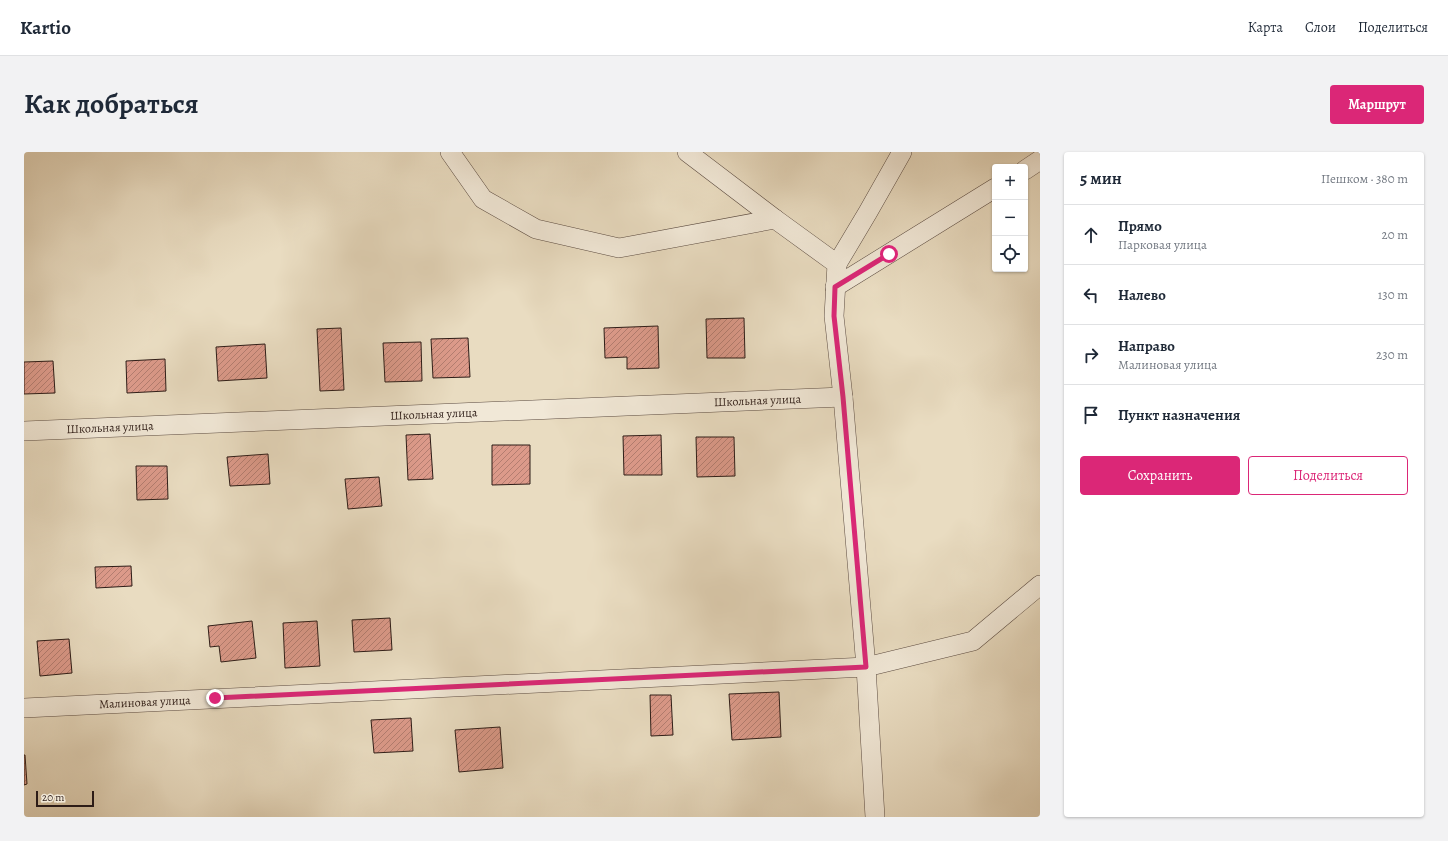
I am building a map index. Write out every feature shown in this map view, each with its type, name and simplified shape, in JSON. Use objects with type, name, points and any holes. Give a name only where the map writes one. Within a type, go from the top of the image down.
[{"type":"street","points":[[450,152],[483,199],[536,229],[619,248],[775,219]]},
{"type":"street","points":[[687,152],[836,264]]},
{"type":"street","points":[[875,817],[866,667],[843,397],[834,316],[835,287],[836,264],[902,152]]},
{"type":"street","points":[[1028,168],[1040,160]]},
{"type":"street","points":[[835,287],[992,190]]},
{"type":"street","name":"Школьная улица","points":[[24,431],[843,397]]},
{"type":"street","name":"Малиновая улица","points":[[24,708],[866,667],[973,641],[1040,585]]},
{"type":"building","points":[[744,318],[745,358],[707,358],[706,319]]},
{"type":"building","points":[[658,326],[659,368],[627,369],[627,357],[605,358],[604,328]]},
{"type":"building","points":[[341,328],[344,390],[320,391],[317,329]]},
{"type":"building","points":[[468,338],[470,377],[433,378],[431,339]]},
{"type":"building","points":[[421,342],[422,381],[385,382],[383,343]]},
{"type":"building","points":[[265,344],[267,378],[218,381],[216,347]]},
{"type":"building","points":[[165,359],[166,391],[127,393],[126,361]]},
{"type":"building","points":[[53,361],[55,393],[24,394],[24,362]]},
{"type":"building","points":[[430,434],[433,479],[408,480],[406,435]]},
{"type":"building","points":[[661,435],[662,475],[624,475],[623,436]]},
{"type":"building","points":[[696,437],[734,437],[735,476],[697,477]]},
{"type":"building","points":[[492,445],[530,445],[530,484],[492,485]]},
{"type":"building","points":[[268,454],[270,484],[230,486],[227,457]]},
{"type":"building","points":[[136,466],[167,466],[168,499],[137,500]]},
{"type":"building","points":[[379,477],[382,506],[348,509],[345,479]]},
{"type":"building","points":[[131,566],[132,586],[96,588],[95,567]]},
{"type":"building","points":[[390,618],[392,650],[354,652],[352,620]]},
{"type":"building","points":[[252,621],[256,658],[221,662],[219,646],[210,647],[208,626]]},
{"type":"building","points":[[317,621],[320,666],[285,668],[283,623]]},
{"type":"building","points":[[69,639],[72,673],[40,676],[37,641]]},
{"type":"building","points":[[779,692],[781,737],[732,740],[729,694]]},
{"type":"building","points":[[650,695],[671,695],[673,735],[651,736]]},
{"type":"building","points":[[411,718],[413,751],[374,753],[371,720]]},
{"type":"building","points":[[500,727],[503,768],[459,772],[455,730]]},
{"type":"building","points":[[24,755],[27,784],[24,785]]},
{"type":"route","points":[[215,698],[866,667],[843,397],[834,316],[835,287],[889,254]]}]
